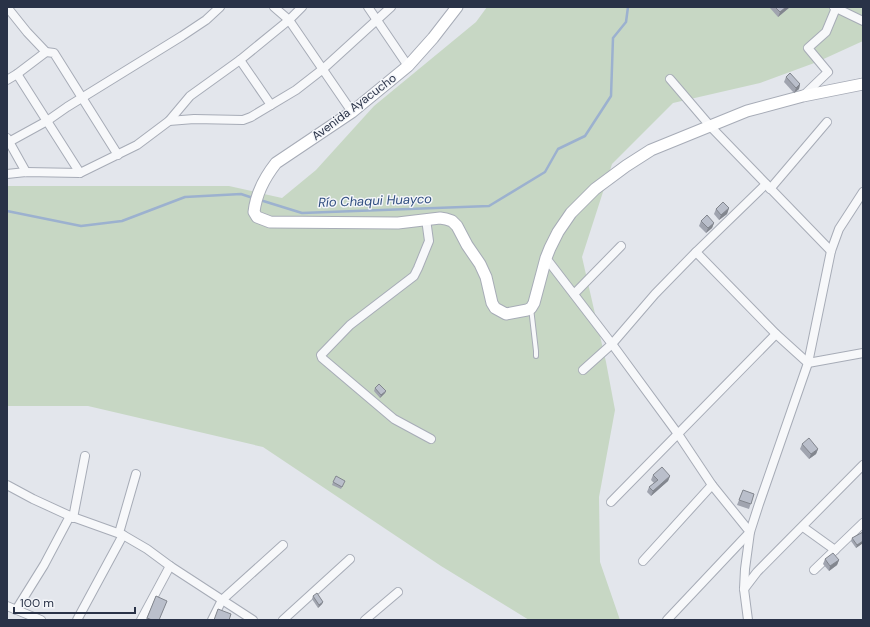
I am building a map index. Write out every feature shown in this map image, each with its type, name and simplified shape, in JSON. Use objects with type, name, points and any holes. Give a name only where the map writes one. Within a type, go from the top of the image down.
[{"type":"street","points":[[7,7],[27,32],[46,52],[54,53],[118,155]]},
{"type":"street","points":[[26,172],[8,140],[47,121],[206,20],[220,7]]},
{"type":"street","points":[[274,7],[289,20],[352,112]]},
{"type":"street","points":[[7,174],[26,172],[80,173],[137,145],[169,121],[190,96],[240,60],[289,20],[302,7]]},
{"type":"street","points":[[368,7],[408,66]]},
{"type":"street","points":[[169,121],[194,119],[242,120],[251,117],[296,90],[323,69],[391,7]]},
{"type":"street","name":"Avenida Ayacucho","points":[[426,220],[398,223],[270,222],[257,217],[254,212],[254,207],[267,175],[276,163],[352,112],[408,66],[433,38],[457,7]]},
{"type":"street","points":[[803,96],[828,72],[808,48],[826,32],[835,7],[863,21]]},
{"type":"street","points":[[7,80],[46,52]]},
{"type":"street","points":[[240,60],[271,105]]},
{"type":"street","points":[[17,74],[80,173]]},
{"type":"street","points":[[670,79],[711,127],[831,251]]},
{"type":"street","points":[[431,439],[394,418],[322,358],[321,355],[350,325],[414,276],[429,241],[426,220],[440,218],[446,219],[452,221],[457,226],[467,245],[480,264],[486,277],[492,303],[495,308],[500,312],[512,314],[531,308],[534,303],[546,258],[558,232],[571,212],[595,189],[626,166],[651,150],[748,111],[803,96],[863,84]]},
{"type":"street","points":[[583,370],[612,344],[655,294],[696,252],[768,187],[827,122]]},
{"type":"street","points":[[748,620],[744,589],[750,532],[808,364],[831,251],[839,229],[863,192]]},
{"type":"street","points":[[574,294],[621,246]]},
{"type":"street","points":[[696,252],[776,334],[808,364]]},
{"type":"street","points":[[546,258],[612,344],[678,434],[712,485],[750,532]]},
{"type":"street","points":[[611,502],[776,334]]},
{"type":"street","points":[[808,364],[863,353]]},
{"type":"street","points":[[16,610],[71,517],[85,456]]},
{"type":"street","points":[[744,589],[758,572],[863,465]]},
{"type":"street","points":[[77,620],[121,534],[136,474]]},
{"type":"street","points":[[643,561],[712,485]]},
{"type":"street","points":[[8,488],[71,517],[121,534],[147,549],[170,566],[253,620]]},
{"type":"street","points":[[814,570],[863,524]]},
{"type":"street","points":[[803,527],[835,550]]},
{"type":"street","points":[[668,620],[750,532]]},
{"type":"street","points":[[212,620],[222,600],[283,545]]},
{"type":"street","points":[[283,620],[350,559]]},
{"type":"street","points":[[141,620],[170,566]]},
{"type":"street","points":[[365,620],[398,592]]},
{"type":"street","points":[[7,606],[41,620]]},
{"type":"lane","points":[[531,308],[536,356]]},
{"type":"green space","points":[[487,7],[863,7],[863,41],[817,62],[760,83],[673,103],[612,164],[582,257],[606,362],[615,410],[599,497],[600,562],[620,620],[529,620],[441,566],[263,447],[88,406],[7,406],[7,186],[229,186],[282,198],[316,170],[374,106],[476,22]]},
{"type":"building","points":[[775,7],[786,7],[780,12]]},
{"type":"building","points":[[790,73],[800,84],[796,88],[786,77]]},
{"type":"building","points":[[723,202],[729,208],[721,215],[716,209]]},
{"type":"building","points":[[707,215],[714,223],[708,228],[701,221]]},
{"type":"building","points":[[379,384],[386,391],[381,395],[375,388]]},
{"type":"building","points":[[809,438],[818,449],[811,454],[802,444]]},
{"type":"building","points":[[662,467],[670,476],[653,491],[649,487],[658,480],[653,475]]},
{"type":"building","points":[[336,476],[345,481],[342,487],[333,482]]},
{"type":"building","points":[[743,490],[754,494],[751,504],[739,500]]},
{"type":"building","points":[[863,532],[863,541],[857,545],[852,538]]},
{"type":"building","points":[[833,553],[839,560],[830,566],[825,559]]},
{"type":"building","points":[[317,593],[323,602],[319,605],[313,596]]},
{"type":"building","points":[[156,596],[167,601],[159,620],[152,620],[147,618]]},
{"type":"building","points":[[218,609],[231,614],[229,620],[214,620]]},
{"type":"waterway","name":"Río Chaqui Huayco","points":[[260,200],[302,213],[489,206],[545,172],[558,149],[585,136],[611,96],[613,38],[626,22],[628,7]]},
{"type":"waterway","name":"Río Chaqui Huayco","points":[[7,211],[81,226],[122,221],[185,197],[241,194],[253,198]]}]
